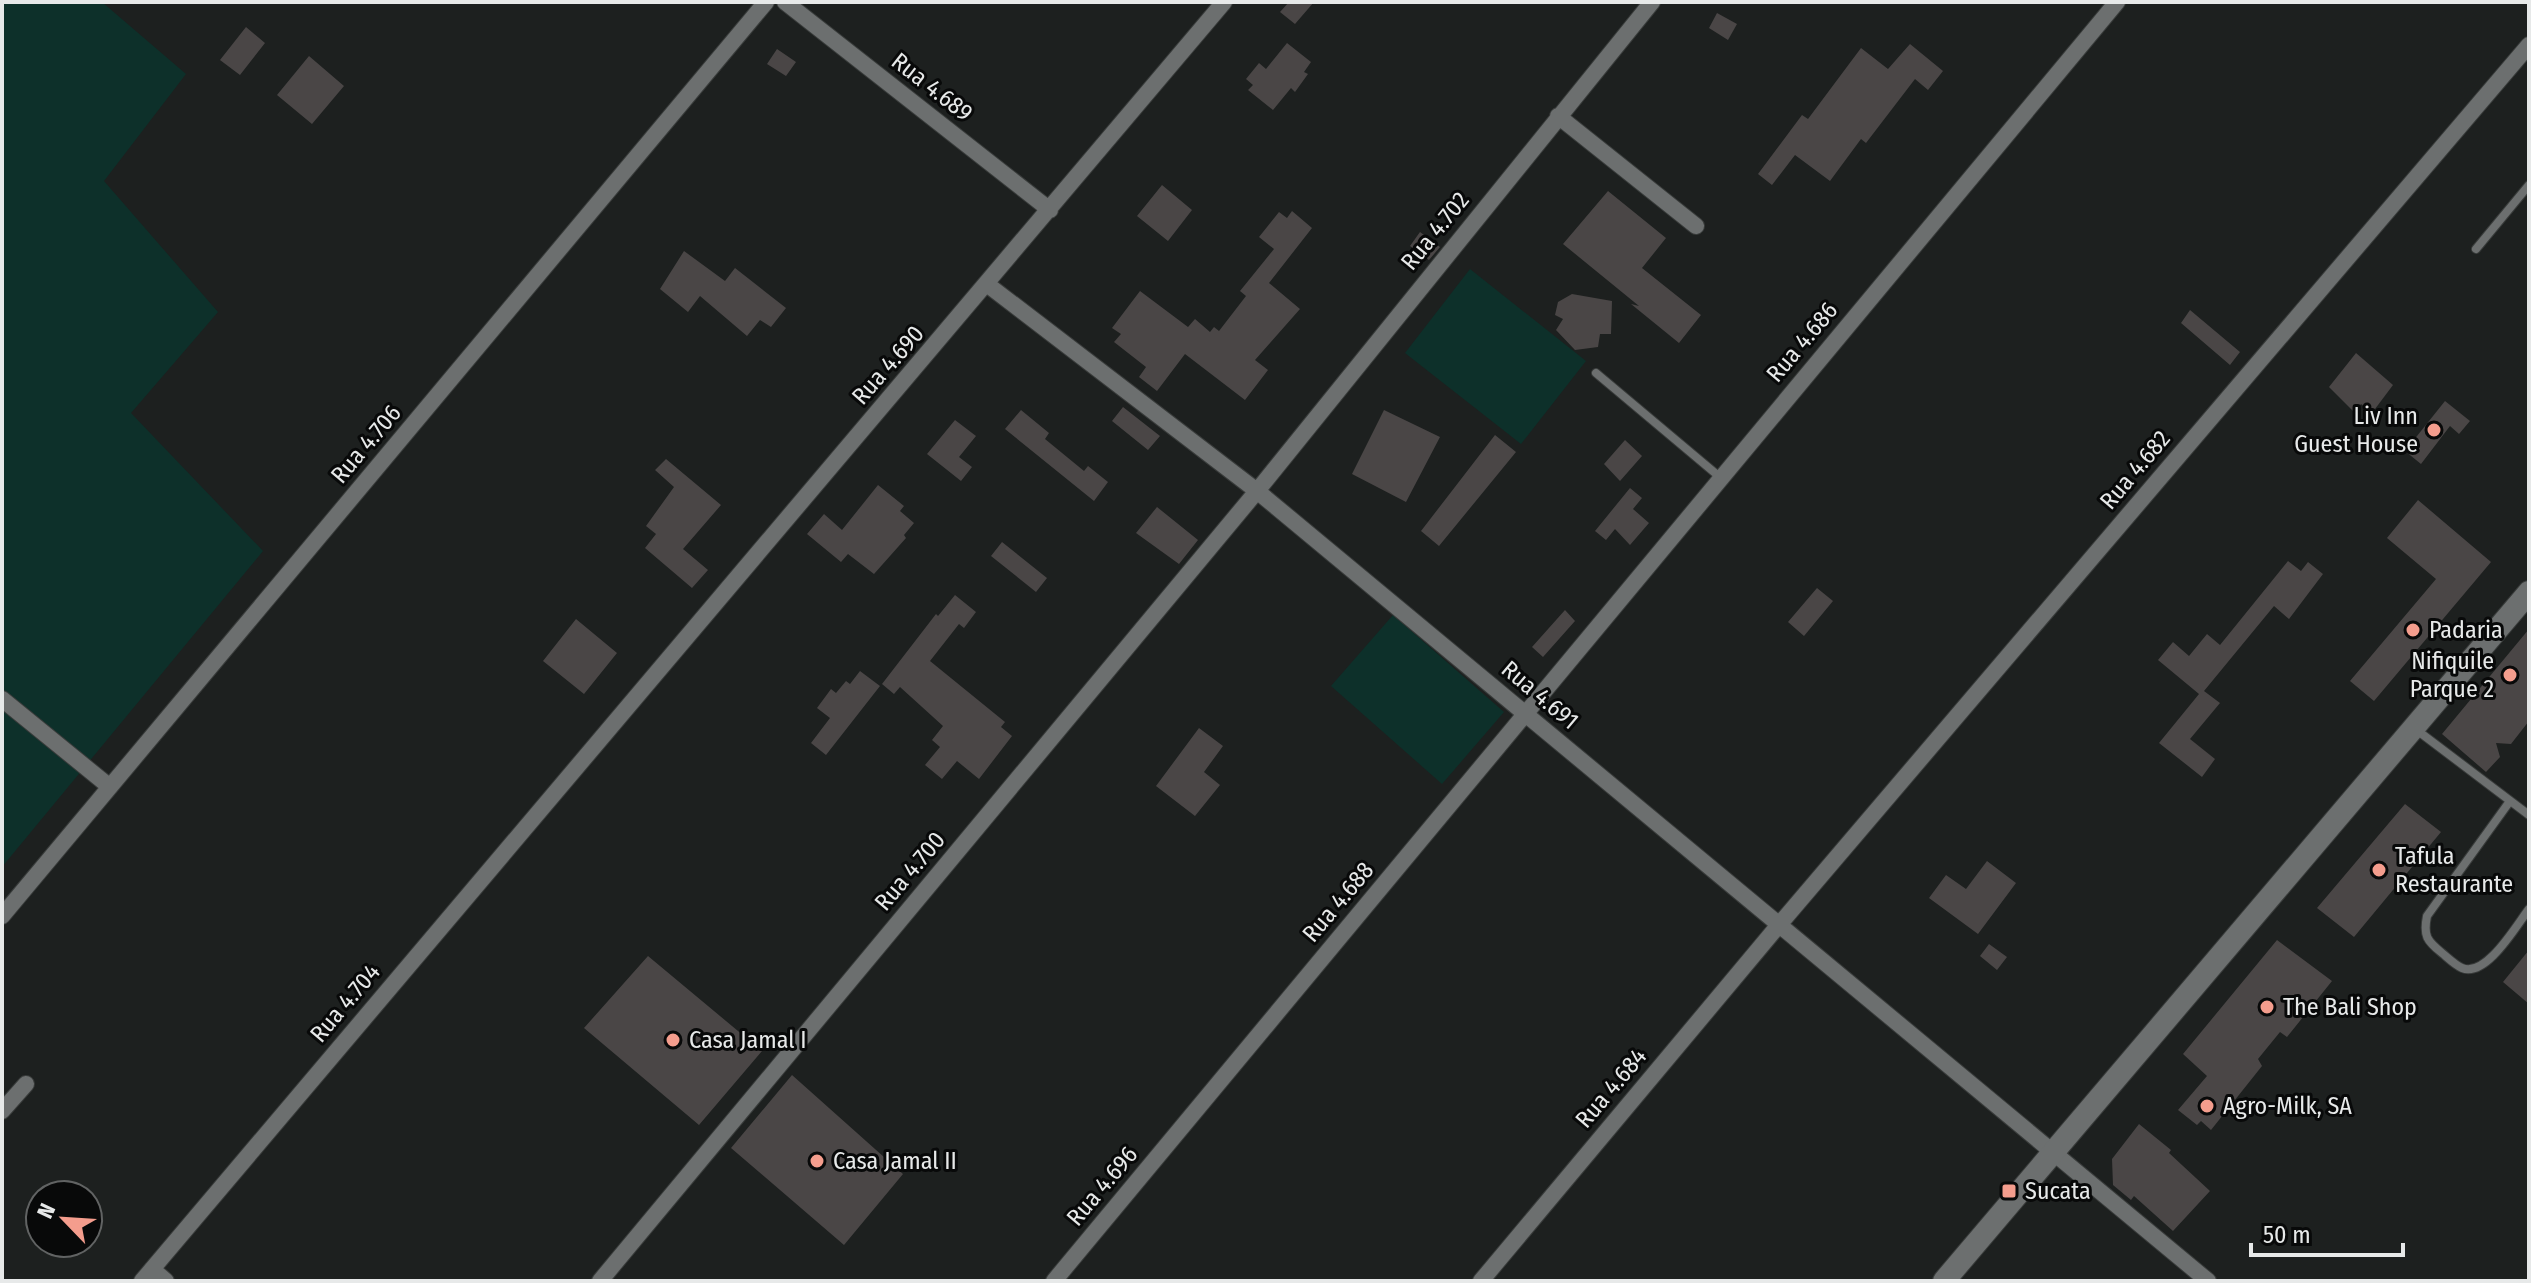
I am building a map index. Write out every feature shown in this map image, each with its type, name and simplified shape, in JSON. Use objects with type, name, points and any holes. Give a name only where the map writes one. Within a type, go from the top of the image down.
[{"type":"main road","points":[[1944,1281],[2529,592]]},
{"type":"street","name":"Rua 4.706","points":[[2,916],[766,2]]},
{"type":"street","name":"Rua 4.689","points":[[785,2],[1050,210]]},
{"type":"street","name":"Rua 4.690","points":[[585,756],[988,285],[1224,2]]},
{"type":"street","name":"Rua 4.702","points":[[1257,491],[1652,2]]},
{"type":"street","name":"Rua 4.686","points":[[1526,713],[2117,2]]},
{"type":"street","name":"Rua 4.682","points":[[1778,926],[2529,45]]},
{"type":"street","points":[[1558,116],[1696,226]]},
{"type":"street","name":"Rua 4.691","points":[[988,285],[1257,491],[2208,1281]]},
{"type":"street","name":"Rua 4.700","points":[[600,1281],[1257,491]]},
{"type":"street","points":[[2,699],[110,787]]},
{"type":"street","name":"Rua 4.688","points":[[1187,1122],[1526,713]]},
{"type":"street","name":"Rua 4.704","points":[[147,1275],[585,756]]},
{"type":"street","name":"Rua 4.684","points":[[1481,1281],[1778,926]]},
{"type":"street","points":[[2,1111],[26,1084]]},
{"type":"street","name":"Rua 4.696","points":[[1054,1281],[1187,1122]]},
{"type":"street","points":[[147,1275],[166,1281]]},
{"type":"lane","points":[[2476,249],[2529,185]]},
{"type":"lane","points":[[1596,373],[1721,478]]},
{"type":"lane","points":[[2413,728],[2529,815]]},
{"type":"lane","points":[[2510,801],[2427,916],[2424,930],[2427,941],[2461,968],[2474,971],[2485,966],[2529,909]]},
{"type":"green space","points":[[2,2],[102,2],[186,74],[104,181],[218,312],[131,413],[263,551],[2,867]]},
{"type":"green space","points":[[1470,269],[1586,361],[1521,444],[1405,353]]},
{"type":"green space","points":[[1393,615],[1504,712],[1442,784],[1331,686]]},
{"type":"building","points":[[1289,2],[1314,2],[1295,24],[1280,12]]},
{"type":"building","points":[[1717,13],[1737,24],[1728,40],[1709,28]]},
{"type":"building","points":[[246,27],[265,43],[240,75],[220,60]]},
{"type":"building","points":[[1287,43],[1311,62],[1304,72],[1308,74],[1295,92],[1291,88],[1273,110],[1248,90],[1253,85],[1246,79],[1259,63],[1266,69]]},
{"type":"building","points":[[1910,44],[1943,71],[1928,90],[1915,79],[1866,143],[1861,139],[1830,181],[1795,155],[1772,185],[1758,174],[1802,115],[1808,119],[1861,48],[1888,69]]},
{"type":"building","points":[[777,49],[796,62],[786,76],[767,64]]},
{"type":"building","points":[[309,56],[344,86],[312,124],[277,95]]},
{"type":"building","points":[[1162,185],[1192,210],[1168,241],[1137,216]]},
{"type":"building","points":[[1608,191],[1666,238],[1642,268],[1701,315],[1679,343],[1563,244]]},
{"type":"building","points":[[1292,211],[1312,228],[1269,283],[1300,309],[1255,360],[1268,370],[1245,400],[1185,354],[1157,391],[1139,377],[1146,367],[1114,342],[1121,334],[1112,328],[1140,291],[1188,327],[1195,319],[1210,332],[1214,327],[1219,331],[1246,296],[1240,291],[1274,249],[1259,237],[1279,212],[1287,218]]},
{"type":"building","points":[[1420,232],[1440,247],[1429,260],[1410,246]]},
{"type":"building","points":[[684,251],[725,281],[735,268],[786,308],[771,327],[760,320],[747,336],[700,296],[688,312],[660,289]]},
{"type":"building","points":[[1572,294],[1612,301],[1611,334],[1600,334],[1598,347],[1575,350],[1556,330],[1563,319],[1555,315],[1558,302]]},
{"type":"building","points":[[2190,310],[2240,352],[2230,365],[2181,323]]},
{"type":"building","points":[[2356,353],[2393,385],[2372,413],[2361,404],[2355,413],[2329,387]]},
{"type":"building","name":"Liv Inn Guest House","points":[[2445,401],[2470,421],[2459,434],[2450,426],[2421,464],[2405,451]]},
{"type":"building","points":[[1123,407],[1160,436],[1148,450],[1112,421]]},
{"type":"building","points":[[1021,410],[1049,433],[1045,439],[1084,471],[1088,466],[1108,482],[1094,501],[1005,429]]},
{"type":"building","points":[[1384,410],[1440,437],[1406,502],[1352,474]]},
{"type":"building","points":[[955,420],[976,436],[959,457],[972,467],[961,481],[927,454]]},
{"type":"building","points":[[1495,435],[1516,452],[1439,546],[1421,531]]},
{"type":"building","points":[[1625,440],[1642,456],[1620,481],[1604,464]]},
{"type":"building","points":[[666,459],[721,505],[683,549],[708,570],[692,588],[645,548],[656,534],[646,526],[674,487],[655,470]]},
{"type":"building","points":[[878,485],[904,506],[900,511],[914,523],[904,535],[906,538],[874,574],[848,554],[841,562],[807,534],[824,514],[842,530]]},
{"type":"building","points":[[1630,488],[1642,498],[1633,509],[1649,523],[1630,545],[1615,529],[1606,540],[1595,531]]},
{"type":"building","name":"Padaria","points":[[2418,500],[2491,562],[2374,701],[2350,681],[2436,579],[2387,538]]},
{"type":"building","points":[[1157,507],[1198,540],[1179,564],[1136,533]]},
{"type":"building","points":[[1002,542],[1047,578],[1036,592],[991,556]]},
{"type":"building","points":[[2288,561],[2301,571],[2308,562],[2323,574],[2289,619],[2274,606],[2204,691],[2220,703],[2190,739],[2215,759],[2202,777],[2159,743],[2199,694],[2158,660],[2173,642],[2189,656],[2207,634],[2220,645]]},
{"type":"building","points":[[1817,588],[1833,601],[1804,636],[1788,622]]},
{"type":"building","points":[[955,595],[976,612],[964,628],[959,624],[930,661],[1005,722],[1001,727],[1012,736],[979,779],[957,761],[942,779],[925,765],[940,747],[932,740],[943,726],[900,687],[894,694],[882,684],[936,614],[938,616]]},
{"type":"building","points":[[1565,610],[1575,621],[1543,657],[1532,647]]},
{"type":"building","points":[[576,619],[617,653],[584,694],[543,661]]},
{"type":"building","name":"Nifiquile Parque 2","points":[[2529,629],[2529,721],[2511,744],[2496,743],[2500,757],[2486,772],[2442,734]]},
{"type":"building","points":[[860,671],[880,686],[826,755],[811,743],[830,718],[817,708],[831,689],[836,693],[846,681],[850,684]]},
{"type":"building","points":[[1199,728],[1223,746],[1204,772],[1220,785],[1195,816],[1156,786]]},
{"type":"building","name":"Tafula Restaurante","points":[[2405,804],[2441,832],[2354,937],[2317,908]]},
{"type":"building","points":[[1987,861],[2016,883],[1978,934],[1929,898],[1946,875],[1966,889]]},
{"type":"building","name":"The Bali Shop","points":[[2277,940],[2332,981],[2287,1037],[2280,1032],[2258,1059],[2262,1066],[2211,1130],[2201,1121],[2197,1125],[2178,1110],[2207,1076],[2183,1054]]},
{"type":"building","points":[[1989,944],[2007,957],[1997,970],[1980,956]]},
{"type":"building","points":[[2529,950],[2529,1004],[2503,982]]},
{"type":"building","name":"Casa Jamal I","points":[[648,956],[762,1051],[699,1125],[584,1028]]},
{"type":"building","name":"Casa Jamal II","points":[[792,1075],[903,1174],[844,1245],[731,1148]]},
{"type":"building","points":[[2139,1124],[2171,1150],[2169,1153],[2210,1191],[2173,1231],[2134,1196],[2131,1200],[2113,1185],[2112,1159]]},
{"type":"place","name":"Liv Inn Guest House","points":[[2434,430]]},
{"type":"place","name":"Padaria","points":[[2413,630]]},
{"type":"place","name":"Nifiquile Parque 2","points":[[2510,675]]},
{"type":"place","name":"Tafula Restaurante","points":[[2379,870]]},
{"type":"place","name":"The Bali Shop","points":[[2267,1007]]},
{"type":"place","name":"Casa Jamal I","points":[[673,1040]]},
{"type":"place","name":"Agro-Milk, SA","points":[[2207,1106]]},
{"type":"place","name":"Casa Jamal II","points":[[817,1161]]},
{"type":"place","name":"Sucata","points":[[2009,1191]]}]
